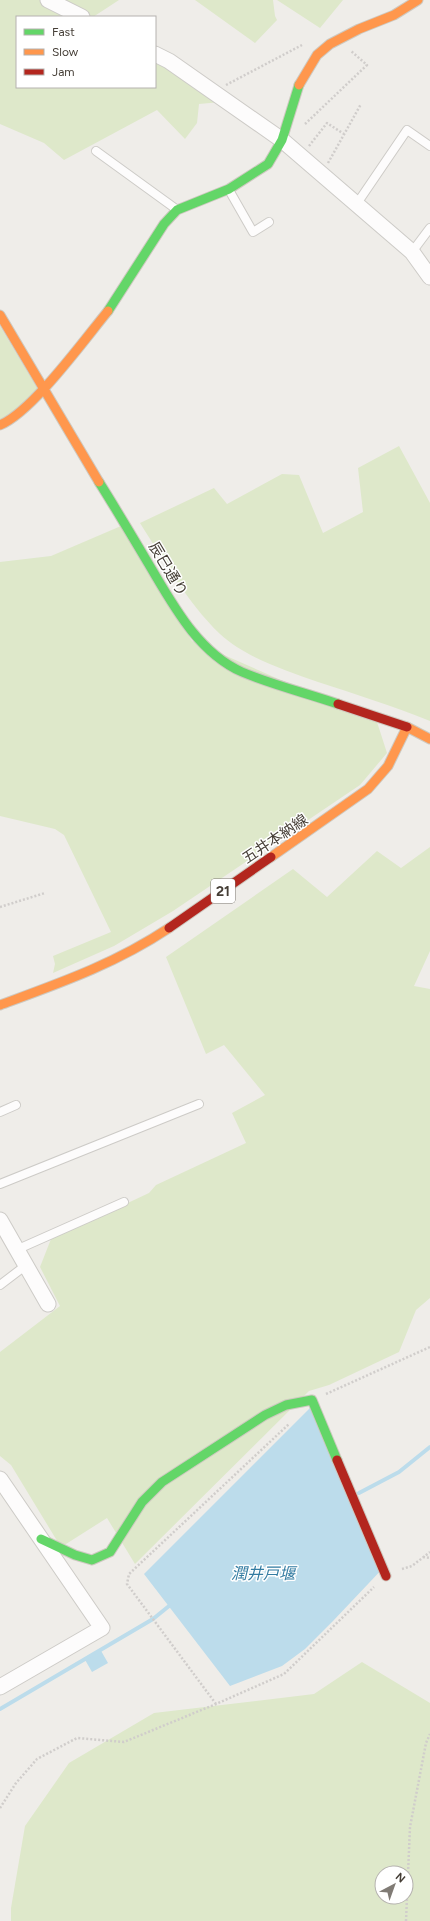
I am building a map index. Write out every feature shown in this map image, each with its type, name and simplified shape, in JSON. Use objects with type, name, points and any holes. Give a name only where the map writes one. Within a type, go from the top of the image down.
[{"type":"street","points":[[48,0],[80,16]]},
{"type":"street","points":[[0,425],[10,421],[43,389],[110,309],[164,224],[177,210],[228,189],[262,170],[268,164],[282,140],[296,89],[317,55],[330,44],[360,29],[394,15],[418,0]]},
{"type":"street","points":[[156,54],[169,61],[282,140],[412,252],[430,277]]},
{"type":"street","name":"辰巳通り","points":[[0,315],[43,389],[186,625],[212,653],[242,672],[407,727]]},
{"type":"street","points":[[407,727],[430,739]]},
{"type":"street","name":"五井本納線","points":[[0,1006],[94,970],[142,946],[353,802],[371,787],[394,759],[407,727]]},
{"type":"street","points":[[0,1220],[48,1304]]},
{"type":"street","points":[[41,1539],[75,1555],[92,1560],[110,1552],[142,1502],[162,1482],[265,1415],[286,1406],[312,1400],[386,1576]]},
{"type":"street","points":[[0,1479],[102,1628],[0,1687]]},
{"type":"lane","points":[[356,205],[407,130],[430,146]]},
{"type":"lane","points":[[96,150],[177,210]]},
{"type":"lane","points":[[228,189],[253,232],[269,222]]},
{"type":"lane","points":[[412,252],[430,228]]},
{"type":"lane","points":[[0,1112],[16,1104]]},
{"type":"lane","points":[[0,1184],[199,1104]]},
{"type":"lane","points":[[16,1250],[124,1202]]},
{"type":"lane","points":[[0,1285],[25,1266]]},
{"type":"path","points":[[213,92],[309,42]]},
{"type":"path","points":[[302,128],[367,65],[348,48]]},
{"type":"path","points":[[322,174],[361,104]]},
{"type":"path","points":[[300,157],[327,123],[344,134]]},
{"type":"path","points":[[0,907],[45,893]]},
{"type":"path","points":[[312,1400],[430,1347]]},
{"type":"path","points":[[216,1704],[127,1584],[126,1580],[129,1574],[294,1419]]},
{"type":"path","points":[[0,1808],[16,1783],[37,1759],[77,1738],[124,1742],[284,1674],[386,1576],[412,1566],[430,1552]]},
{"type":"path","points":[[423,1557],[430,1558]]},
{"type":"path","points":[[406,1921],[410,1827],[426,1743],[430,1734]]},
{"type":"green space","points":[[0,0],[119,0],[95,16],[16,16],[16,88],[156,88],[156,54],[232,101],[199,104],[197,123],[185,139],[157,110],[64,160],[44,143],[0,124]]},
{"type":"green space","points":[[195,0],[273,0],[277,20],[255,43]]},
{"type":"green space","points":[[277,0],[343,0],[320,28]]},
{"type":"green space","points":[[0,326],[40,393],[0,421]]},
{"type":"green space","points":[[399,446],[430,503],[430,721],[279,668],[254,657],[230,642],[208,622],[187,595],[140,523],[214,488],[227,504],[282,474],[299,475],[323,533],[363,512],[358,468]]},
{"type":"green space","points":[[121,526],[192,641],[377,722],[387,753],[360,785],[173,911],[114,946],[53,973],[55,964],[53,956],[111,932],[64,835],[55,829],[0,816],[0,562],[51,556]]},
{"type":"green space","points":[[430,847],[430,951],[414,986],[430,989],[430,1298],[416,1310],[399,1352],[329,1385],[309,1391],[135,1564],[107,1518],[66,1544],[59,1544],[11,1465],[0,1456],[0,1352],[60,1306],[40,1267],[51,1239],[149,1193],[156,1185],[246,1143],[232,1113],[265,1095],[224,1045],[206,1054],[166,957],[293,869],[327,897],[377,851],[401,868]]},
{"type":"green space","points":[[362,1662],[430,1703],[430,1921],[11,1921],[11,1908],[25,1826],[69,1763],[154,1713],[314,1694]]},
{"type":"water","name":"潤井戸堰","points":[[315,1403],[386,1565],[305,1649],[282,1666],[230,1686],[144,1574]]},
{"type":"water","points":[[100,1649],[108,1663],[92,1672],[84,1658]]},
{"type":"waterway","points":[[359,1493],[399,1472],[430,1447]]},
{"type":"waterway","points":[[0,1709],[153,1619],[169,1606]]},
{"type":"traffic: fast","points":[[108,311],[164,224],[177,210],[229,189],[268,164],[282,140],[299,85]]},
{"type":"traffic: fast","points":[[99,482],[176,610],[187,625],[212,652],[226,663],[254,677],[338,704]]},
{"type":"traffic: fast","points":[[41,1539],[75,1555],[92,1560],[110,1552],[142,1502],[162,1482],[265,1415],[286,1405],[312,1400],[337,1460]]},
{"type":"traffic: slow","points":[[299,85],[317,55],[330,44],[359,29],[394,15],[418,0]]},
{"type":"traffic: slow","points":[[0,425],[13,418],[42,391],[108,311]]},
{"type":"traffic: slow","points":[[0,315],[99,482]]},
{"type":"traffic: slow","points":[[271,857],[368,789],[388,766],[407,727],[430,739]]},
{"type":"traffic: slow","points":[[0,1005],[87,972],[149,941],[169,928]]},
{"type":"traffic: jam","points":[[338,704],[407,727]]},
{"type":"traffic: jam","points":[[169,928],[271,857]]},
{"type":"traffic: jam","points":[[337,1460],[386,1576]]}]
